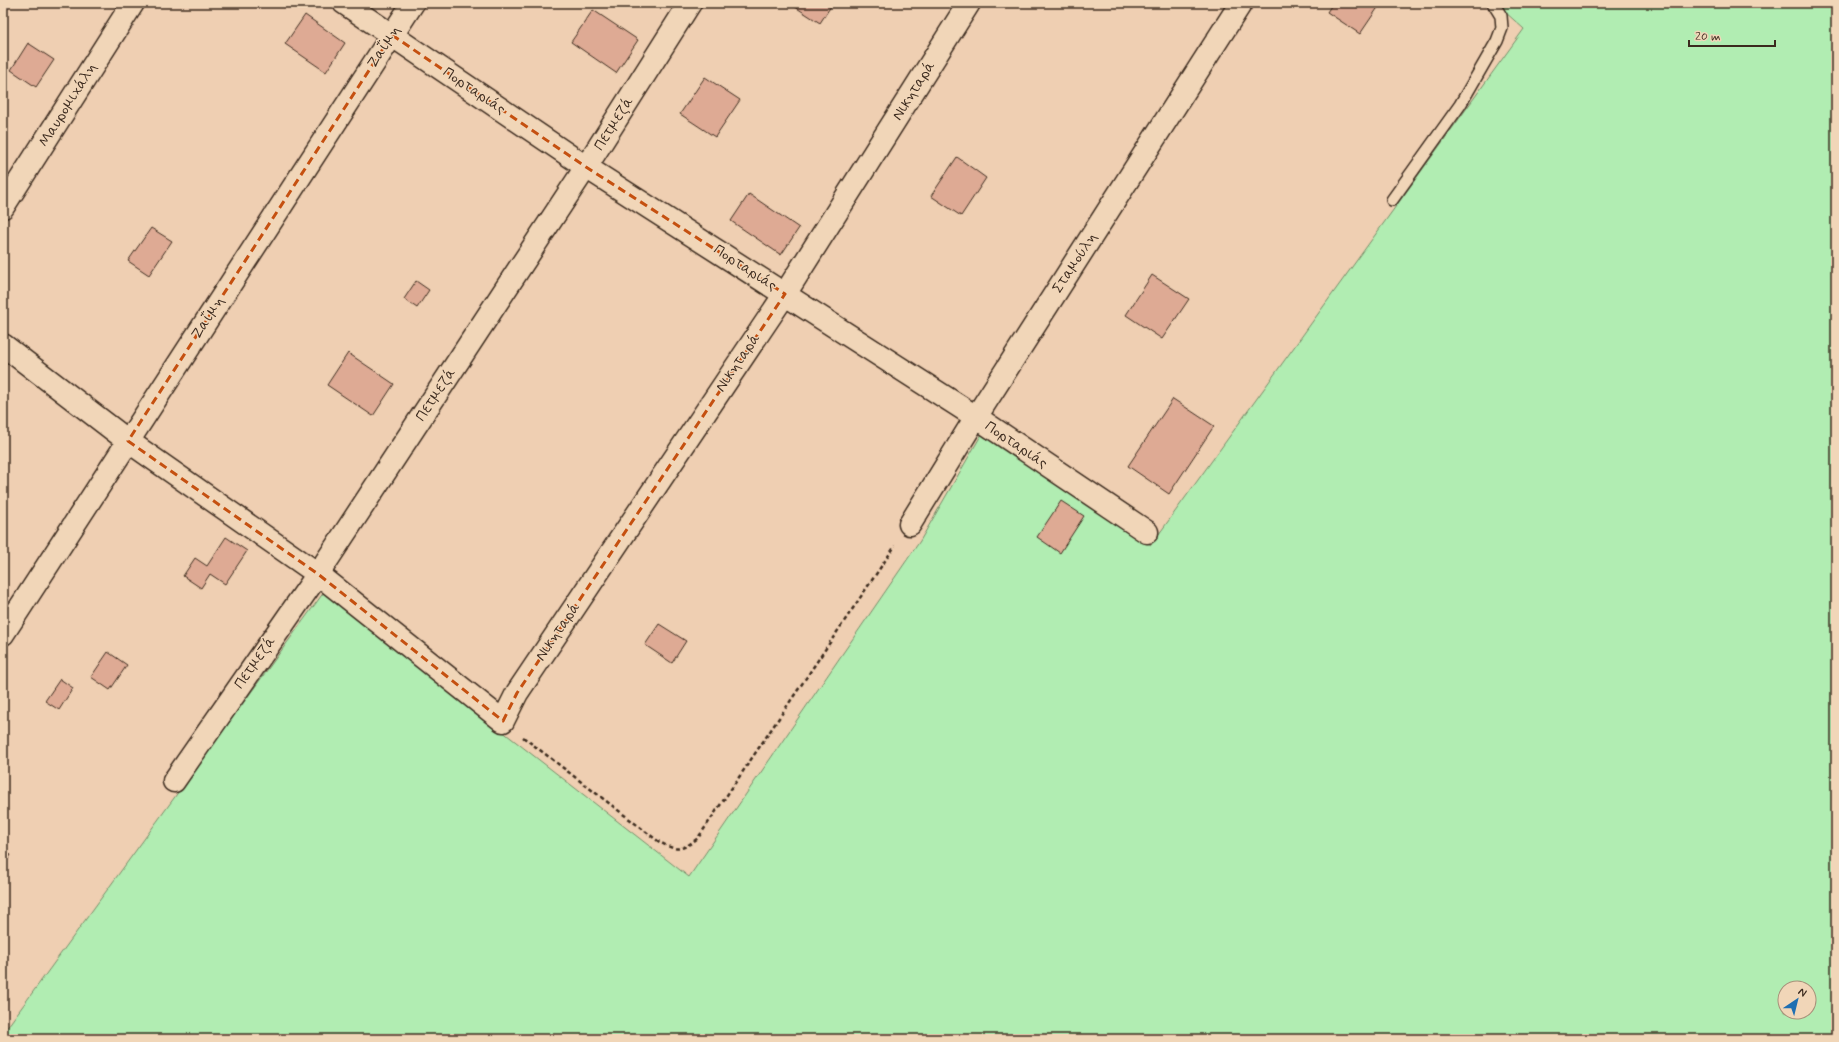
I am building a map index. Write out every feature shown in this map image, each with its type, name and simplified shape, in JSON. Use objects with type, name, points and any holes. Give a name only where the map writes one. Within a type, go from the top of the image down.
[{"type":"street","name":"Μαυρομιχάλη","points":[[3,207],[133,3]]},
{"type":"street","name":"Πορταριάς","points":[[344,3],[586,167],[976,417],[1147,532]]},
{"type":"street","name":"Ζαΐμη","points":[[3,634],[413,3]]},
{"type":"street","name":"Πετμεζά","points":[[174,781],[318,574],[586,167],[690,3]]},
{"type":"street","name":"Νικηταρά","points":[[503,721],[517,692],[785,294],[970,3]]},
{"type":"street","name":"Σταμούλη","points":[[910,524],[976,417],[1241,3]]},
{"type":"street","points":[[3,345],[128,442],[318,574],[503,721]]},
{"type":"lane","points":[[1392,200],[1460,105],[1492,51],[1502,28],[1501,16],[1492,3]]},
{"type":"path","points":[[503,721],[658,841],[672,849],[685,848],[698,838],[910,524]]},
{"type":"highlighted area","points":[[392,35],[586,167],[785,294],[517,693],[503,721],[318,574],[128,441]]},
{"type":"green space","points":[[1495,3],[1836,3],[1836,1039],[3,1039],[3,1033],[324,592],[689,877],[920,541],[983,432],[1151,545],[1524,29]]},
{"type":"building","points":[[789,3],[833,3],[820,23]]},
{"type":"building","points":[[1333,3],[1381,3],[1360,34],[1327,12]]},
{"type":"building","points":[[593,10],[638,40],[616,73],[571,42]]},
{"type":"building","points":[[305,15],[345,43],[326,72],[285,44]]},
{"type":"building","points":[[28,43],[54,60],[36,87],[11,70]]},
{"type":"building","points":[[705,77],[740,100],[715,137],[680,114]]},
{"type":"building","points":[[957,157],[986,178],[961,216],[931,196]]},
{"type":"building","points":[[749,194],[799,228],[781,255],[731,221]]},
{"type":"building","points":[[151,228],[172,241],[149,275],[128,261]]},
{"type":"building","points":[[1152,275],[1189,299],[1162,339],[1126,315]]},
{"type":"building","points":[[416,281],[429,290],[417,308],[404,299]]},
{"type":"building","points":[[348,353],[394,384],[373,416],[327,385]]},
{"type":"building","points":[[1173,399],[1214,426],[1169,494],[1128,466]]},
{"type":"building","points":[[1061,501],[1084,516],[1060,553],[1037,537]]},
{"type":"building","points":[[226,537],[247,551],[225,584],[210,574],[201,588],[183,576],[195,558],[207,566]]},
{"type":"building","points":[[659,624],[686,641],[672,663],[645,645]]},
{"type":"building","points":[[108,652],[127,665],[110,690],[91,677]]},
{"type":"building","points":[[60,679],[73,688],[59,710],[45,701]]},
{"type":"building","points":[[3,850],[11,855],[3,867]]}]
